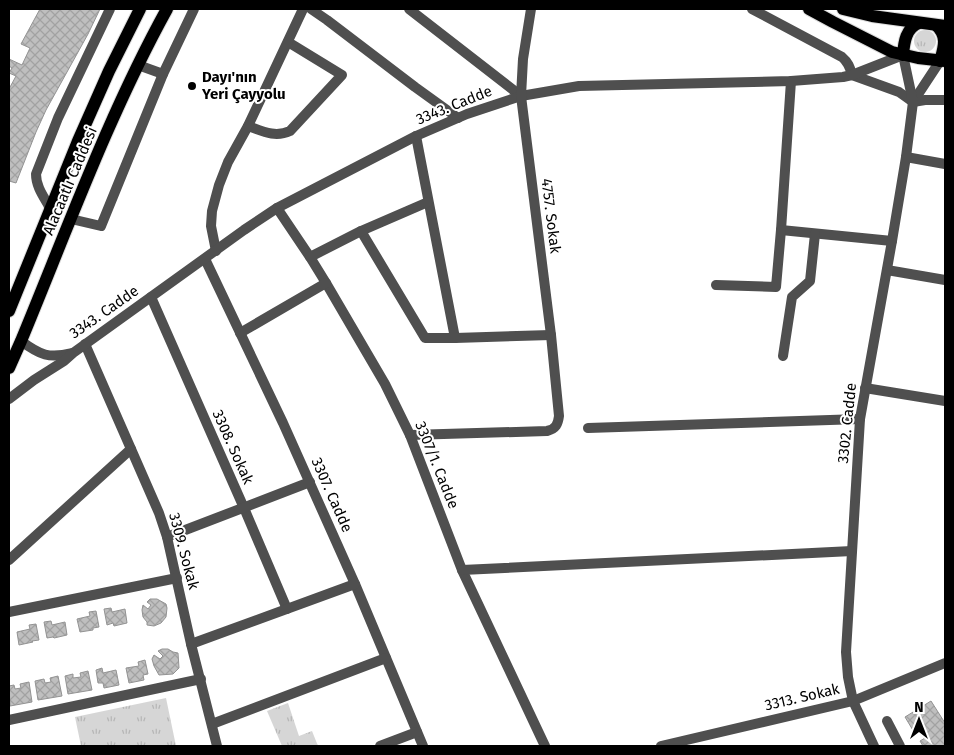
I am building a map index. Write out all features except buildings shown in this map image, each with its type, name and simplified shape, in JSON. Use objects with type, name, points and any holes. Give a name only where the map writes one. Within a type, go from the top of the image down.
[{"type":"main road","name":"Alacaatlı Caddesi","points":[[9,311],[12,295],[99,93],[140,9]]},
{"type":"main road","name":"Alacaatlı Caddesi","points":[[9,368],[104,139],[166,9]]},
{"type":"main road","points":[[809,9],[892,52],[942,61],[944,36],[941,26],[872,16],[843,9]]},
{"type":"main road","points":[[903,54],[911,28],[919,23]]},
{"type":"street","points":[[50,208],[36,182],[36,174],[58,118],[110,9]]},
{"type":"street","points":[[71,220],[101,226],[163,74],[194,9]]},
{"type":"street","points":[[216,251],[211,226],[212,211],[219,185],[228,162],[248,126],[303,9]]},
{"type":"street","points":[[311,9],[458,118]]},
{"type":"street","points":[[409,9],[521,96]]},
{"type":"street","name":"4757. Sokak","points":[[410,435],[547,431],[552,430],[558,423],[559,416],[551,334],[521,96],[523,59],[530,9]]},
{"type":"street","points":[[752,9],[842,57],[850,66],[852,75],[899,92],[913,102],[945,100]]},
{"type":"street","points":[[248,126],[278,135],[290,131],[342,76],[288,42]]},
{"type":"street","name":"3343. Cadde","points":[[9,399],[260,218],[416,136],[458,118],[521,96],[579,86],[791,82],[852,75],[903,54]]},
{"type":"street","name":"3302. Cadde","points":[[874,746],[853,701],[848,677],[846,652],[860,419],[892,241],[913,102],[903,54]]},
{"type":"street","name":"3302. Cadde","points":[[913,102],[942,61]]},
{"type":"street","points":[[138,65],[163,74]]},
{"type":"street","points":[[716,285],[776,287],[782,230],[791,82]]},
{"type":"street","points":[[416,136],[455,338]]},
{"type":"street","points":[[906,157],[945,164]]},
{"type":"street","points":[[310,257],[361,231],[428,202]]},
{"type":"street","name":"3307/1. Cadde","points":[[277,208],[326,283],[385,384],[410,435],[462,570],[544,746]]},
{"type":"street","points":[[782,230],[892,241]]},
{"type":"street","points":[[361,231],[425,338],[551,334]]},
{"type":"street","points":[[783,356],[792,297],[810,280],[815,234]]},
{"type":"street","name":"3307. Cadde","points":[[205,259],[310,482],[423,746]]},
{"type":"street","points":[[887,270],[945,280]]},
{"type":"street","points":[[240,333],[326,283]]},
{"type":"street","name":"3308. Sokak","points":[[151,297],[287,609]]},
{"type":"street","name":"3343. Cadde","points":[[21,341],[36,352],[45,355],[60,356],[73,353]]},
{"type":"street","name":"3309. Sokak","points":[[85,344],[132,449],[167,537],[217,746]]},
{"type":"street","points":[[865,388],[945,401]]},
{"type":"street","points":[[588,428],[860,419]]},
{"type":"street","points":[[9,560],[132,449]]},
{"type":"street","points":[[167,537],[310,482]]},
{"type":"street","points":[[462,570],[852,551]]},
{"type":"street","points":[[9,612],[176,578]]},
{"type":"street","points":[[192,644],[355,584]]},
{"type":"street","points":[[212,724],[386,658]]},
{"type":"street","name":"3313. Sokak","points":[[661,746],[853,701],[945,663]]},
{"type":"street","points":[[9,720],[201,679]]},
{"type":"street","points":[[887,721],[900,746]]},
{"type":"street","points":[[380,746],[417,732]]},
{"type":"green space","points":[[925,30],[933,33],[936,41],[933,49],[925,52],[917,49],[914,41],[917,33]]},
{"type":"green space","points":[[166,698],[176,746],[81,746],[75,717]]},
{"type":"green space","points":[[288,703],[299,736],[312,731],[318,746],[282,746],[267,711]]},
{"type":"place","name":"Dayı'nın Yeri Çayyolu","points":[[192,86]]}]
